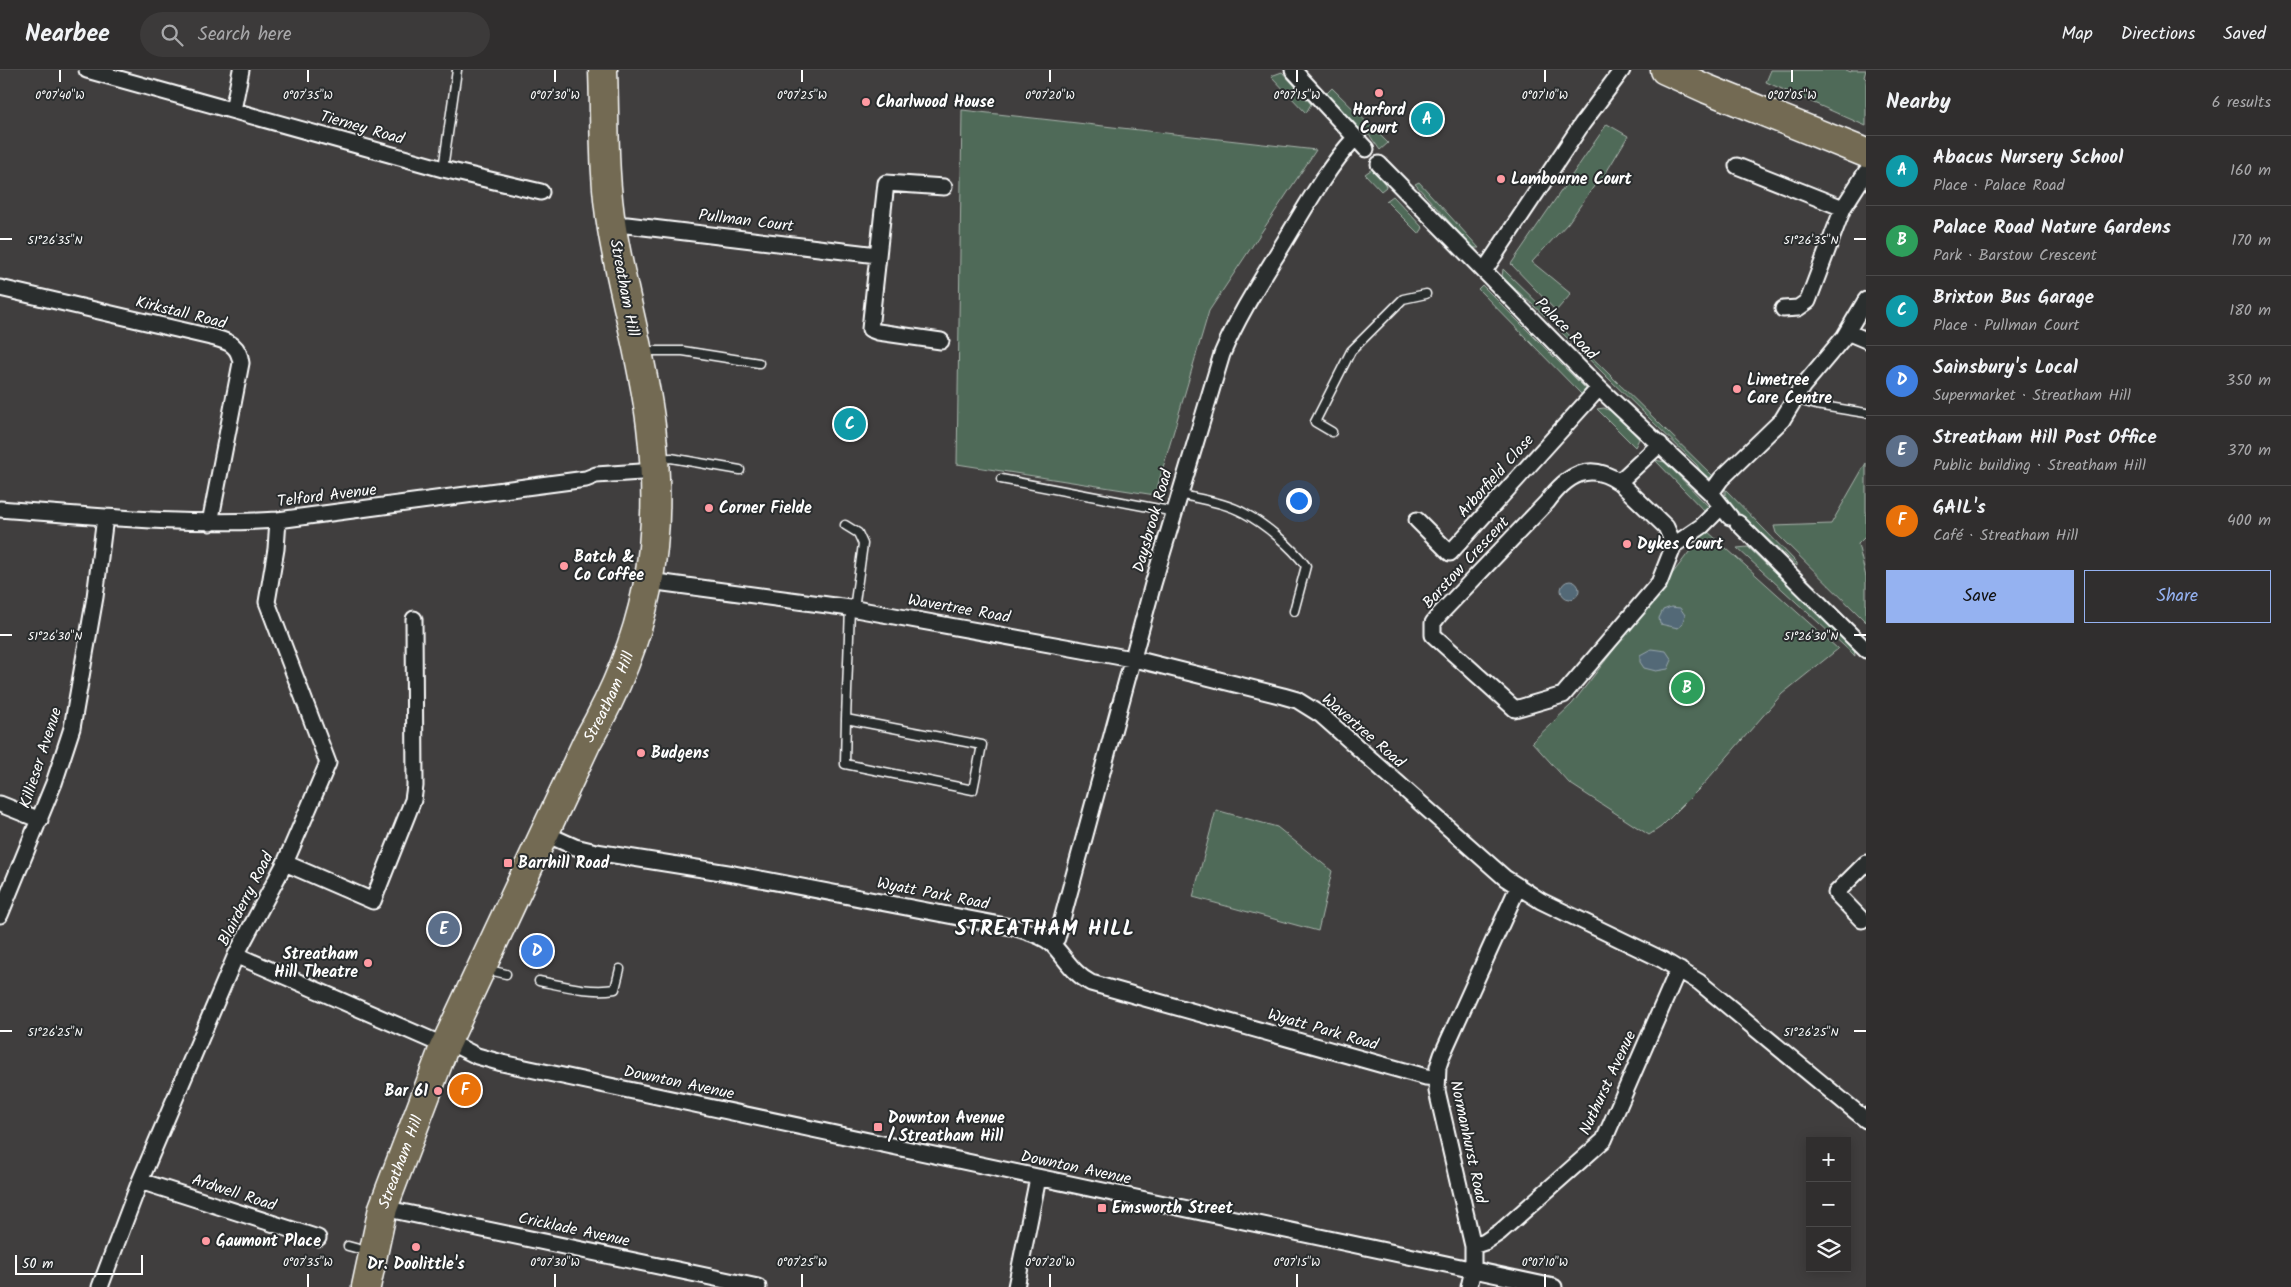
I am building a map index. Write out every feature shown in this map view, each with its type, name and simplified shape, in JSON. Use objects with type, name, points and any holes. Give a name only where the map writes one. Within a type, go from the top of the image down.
[{"type":"highway","name":"Streatham Hill","points":[[366,1287],[360,1249],[383,1208],[446,1043],[494,971],[546,834],[588,742],[611,700],[623,672],[649,581],[655,538],[655,465],[651,425],[637,352],[623,294],[612,226],[605,167],[603,70]]},
{"type":"highway","points":[[1665,70],[1866,152]]},
{"type":"street","name":"Tierney Road","points":[[87,70],[443,168],[541,192]]},
{"type":"street","points":[[233,110],[241,70]]},
{"type":"street","name":"Daysbrook Road","points":[[1052,944],[1057,938],[1180,494],[1217,371],[1234,326],[1297,220],[1328,174],[1360,143],[1293,70]]},
{"type":"street","points":[[1484,271],[1582,124],[1622,70]]},
{"type":"street","name":"Palace Road","points":[[1380,164],[1599,388],[1711,493],[1730,515],[1866,650]]},
{"type":"street","points":[[1737,166],[1843,208]]},
{"type":"street","points":[[1783,309],[1798,308],[1808,301],[1843,208],[1866,172]]},
{"type":"street","points":[[940,341],[878,332],[870,329],[886,183],[944,187]]},
{"type":"street","name":"Pullman Court","points":[[612,226],[627,225],[877,255]]},
{"type":"street","name":"Kirkstall Road","points":[[0,288],[215,338],[235,346],[240,354],[241,363],[210,523]]},
{"type":"street","points":[[1711,493],[1721,479],[1782,420],[1802,387],[1848,332],[1866,300]]},
{"type":"street","points":[[1848,332],[1866,340]]},
{"type":"street","name":"Arborfield Close","points":[[1417,520],[1450,553],[1599,388]]},
{"type":"street","points":[[1619,482],[1660,444]]},
{"type":"street","name":"Telford Avenue","points":[[0,509],[210,523],[278,520],[586,479],[596,475],[655,465]]},
{"type":"street","name":"Barstow Crescent","points":[[1586,471],[1605,472],[1619,482],[1666,527],[1674,545],[1659,583],[1563,695],[1514,709],[1433,635],[1433,623],[1439,615],[1547,502],[1558,487],[1586,471]]},
{"type":"street","points":[[1674,545],[1702,526],[1730,515]]},
{"type":"street","name":"Killieser Avenue","points":[[0,915],[40,820],[67,744],[75,713],[95,597],[105,517]]},
{"type":"street","name":"Blairderry Road","points":[[100,1287],[140,1181],[236,955],[285,863],[328,763],[267,602],[276,549],[278,520]]},
{"type":"street","name":"Wavertree Road","points":[[649,581],[852,608],[1133,659],[1283,696],[1310,707],[1518,887],[1541,901],[1680,970],[1698,982],[1866,1120]]},
{"type":"street","points":[[285,863],[373,901],[414,793],[414,619]]},
{"type":"street","points":[[0,804],[40,820]]},
{"type":"street","name":"Wyatt Park Road","points":[[546,834],[575,847],[596,852],[734,874],[1006,926],[1034,934],[1052,944],[1077,974],[1090,983],[1426,1077],[1436,1078]]},
{"type":"street","points":[[1862,920],[1836,892],[1866,863]]},
{"type":"street","name":"Normanhurst Road","points":[[1469,1287],[1473,1270],[1473,1246],[1437,1091],[1436,1078],[1442,1055],[1518,887]]},
{"type":"street","points":[[236,955],[389,1022],[446,1043]]},
{"type":"street","name":"Nuthurst Avenue","points":[[1473,1246],[1485,1242],[1500,1232],[1604,1140],[1674,979],[1680,970]]},
{"type":"street","name":"Downton Avenue","points":[[446,1043],[477,1056],[502,1063],[1554,1287]]},
{"type":"street","points":[[1016,1287],[1038,1178]]},
{"type":"street","name":"Ardwell Road","points":[[140,1181],[318,1238]]},
{"type":"street","name":"Cricklade Avenue","points":[[383,1208],[758,1287]]},
{"type":"lane","points":[[443,168],[457,70]]},
{"type":"lane","points":[[1332,432],[1315,422],[1351,351],[1403,299],[1426,294]]},
{"type":"lane","points":[[637,352],[684,351],[759,363]]},
{"type":"lane","points":[[1794,399],[1866,414]]},
{"type":"lane","points":[[655,465],[671,458],[740,470]]},
{"type":"lane","points":[[1002,479],[1175,512]]},
{"type":"lane","points":[[1180,494],[1223,504],[1245,513],[1293,549],[1306,566],[1294,611]]},
{"type":"lane","points":[[844,524],[858,533],[863,544],[852,608],[846,719],[844,764],[973,790],[982,745],[846,719]]},
{"type":"lane","points":[[539,981],[570,988],[604,991],[615,989],[620,969]]},
{"type":"green space","points":[[1771,70],[1846,70],[1851,72],[1852,70],[1866,70],[1864,77],[1866,79],[1866,126],[1766,82]]},
{"type":"green space","points":[[1282,72],[1311,104],[1306,113],[1271,76]]},
{"type":"green space","points":[[1332,88],[1388,143],[1380,150],[1370,136],[1359,131],[1326,94]]},
{"type":"green space","points":[[962,110],[1316,150],[1209,311],[1155,495],[957,464]]},
{"type":"green space","points":[[1607,124],[1628,136],[1601,181],[1597,182],[1568,223],[1532,262],[1571,294],[1556,311],[1511,264]]},
{"type":"green space","points":[[1372,169],[1385,184],[1386,187],[1381,191],[1365,174]]},
{"type":"green space","points":[[1419,182],[1479,248],[1473,248],[1415,184]]},
{"type":"green space","points":[[1393,196],[1423,228],[1419,234],[1386,201]]},
{"type":"green space","points":[[1503,269],[1549,314],[1545,316],[1502,277]]},
{"type":"green space","points":[[1482,285],[1586,389],[1582,395],[1478,289]]},
{"type":"green space","points":[[1560,326],[1714,477],[1704,478],[1697,465],[1559,330]]},
{"type":"green space","points":[[1604,408],[1615,413],[1639,439],[1635,447],[1597,409]]},
{"type":"green space","points":[[1655,460],[1665,462],[1711,509],[1708,515]]},
{"type":"green space","points":[[1866,463],[1866,536],[1858,544],[1866,577],[1866,622],[1776,533],[1774,526],[1831,524]]},
{"type":"green space","points":[[1725,489],[1797,563],[1797,566],[1725,500]]},
{"type":"green space","points":[[1706,530],[1838,649],[1782,694],[1701,787],[1661,827],[1649,835],[1569,783],[1532,742],[1572,704]]},
{"type":"green space","points":[[1748,547],[1854,649],[1855,656],[1737,548]]},
{"type":"green space","points":[[1216,810],[1277,827],[1332,871],[1318,931],[1193,897]]},
{"type":"water","points":[[1566,581],[1574,581],[1579,586],[1577,597],[1566,599],[1561,594],[1561,586]]},
{"type":"water","points":[[1671,607],[1680,608],[1685,615],[1682,625],[1678,628],[1660,624],[1659,618],[1663,610]]},
{"type":"water","points":[[1651,649],[1666,651],[1672,660],[1668,669],[1656,671],[1644,668],[1640,662],[1640,655]]},
{"type":"place","name":"Harford Court","points":[[1379,93]]},
{"type":"place","name":"Charlwood House","points":[[866,102]]},
{"type":"place","name":"Abacus Nursery School","points":[[1427,119]]},
{"type":"place","name":"Lambourne Court","points":[[1501,179]]},
{"type":"place","name":"Limetree Care Centre","points":[[1737,389]]},
{"type":"place","name":"Brixton Bus Garage","points":[[850,424]]},
{"type":"place","name":"Corner Fielde","points":[[709,508]]},
{"type":"place","name":"Dykes Court","points":[[1627,544]]},
{"type":"place","name":"Batch & Co Coffee","points":[[564,566]]},
{"type":"place","name":"Palace Road Nature Gardens","points":[[1687,688]]},
{"type":"place","name":"Budgens","points":[[641,753]]},
{"type":"place","name":"Barrhill Road","points":[[508,863]]},
{"type":"place","name":"Streatham Hill Post Office","points":[[444,929]]},
{"type":"place","name":"Sainsbury's Local","points":[[537,951]]},
{"type":"place","name":"Streatham Hill Theatre","points":[[368,963]]},
{"type":"place","name":"GAIL's","points":[[465,1090]]},
{"type":"place","name":"Bar 61","points":[[438,1091]]},
{"type":"place","name":"Downton Avenue / Streatham Hill","points":[[878,1127]]},
{"type":"place","name":"Emsworth Street","points":[[1102,1208]]},
{"type":"place","name":"Gaumont Place","points":[[206,1241]]},
{"type":"place","name":"Dr. Doolittle's","points":[[416,1247]]},
{"type":"district","name":"STREATHAM HILL","points":[[1045,929]]}]
